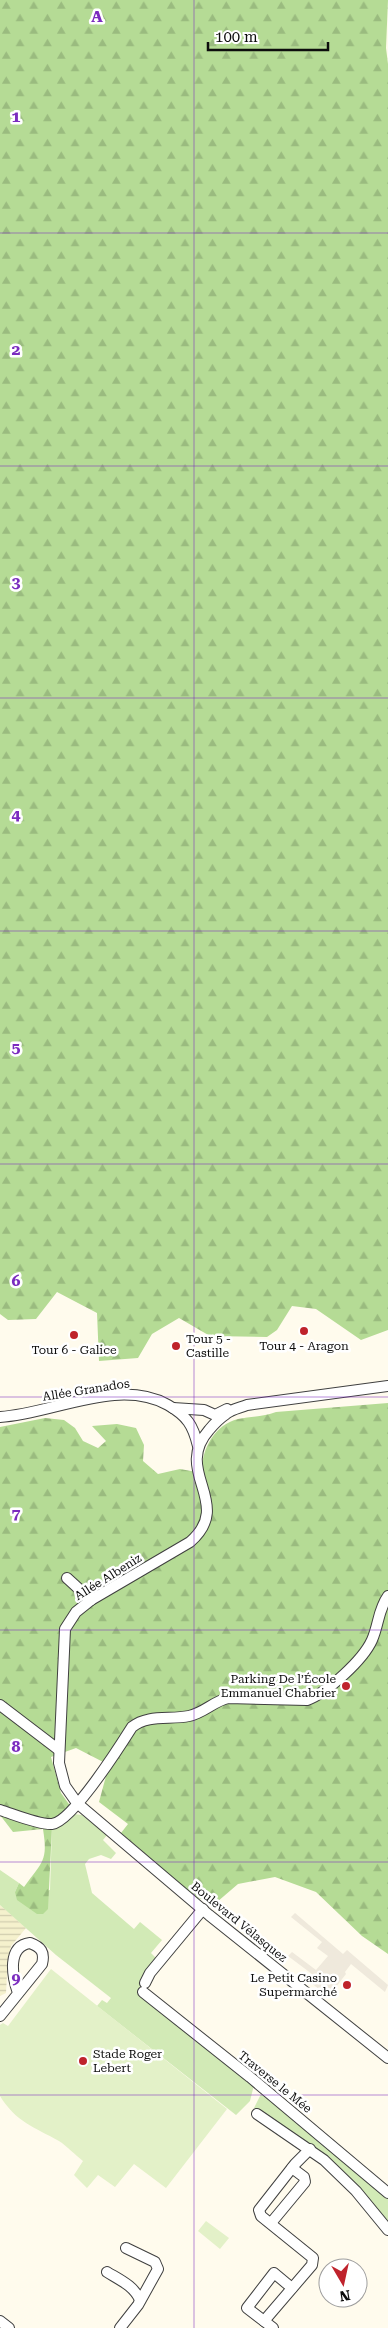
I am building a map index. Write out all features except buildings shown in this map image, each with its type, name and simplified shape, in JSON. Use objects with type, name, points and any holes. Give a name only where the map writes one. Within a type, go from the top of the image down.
[{"type":"street","points":[[212,1427],[216,1415],[232,1407],[388,1386]]},
{"type":"street","name":"Allée Granados","points":[[0,1417],[129,1394],[152,1397],[173,1408],[191,1424],[198,1446]]},
{"type":"street","points":[[198,1446],[212,1427],[226,1414],[247,1405]]},
{"type":"street","name":"Allée Granados","points":[[173,1408],[204,1410],[216,1415]]},
{"type":"street","name":"Allée Albeniz","points":[[77,1803],[68,1792],[62,1779],[59,1750],[64,1635],[71,1617],[91,1600],[190,1542],[202,1530],[208,1507],[196,1467],[198,1446]]},
{"type":"street","points":[[67,1578],[91,1600]]},
{"type":"street","points":[[0,1810],[48,1824],[55,1824],[61,1821],[77,1803],[138,1722],[149,1719],[189,1716],[199,1713],[217,1700],[228,1698],[307,1700],[318,1696],[362,1654],[373,1639],[380,1607],[388,1596]]},
{"type":"street","points":[[0,1705],[59,1750]]},
{"type":"street","name":"Boulevard Vélasquez","points":[[77,1803],[203,1909],[388,2058]]},
{"type":"street","name":"Traverse le Mée","points":[[203,1909],[150,1973],[144,1987],[388,2193]]},
{"type":"street","points":[[0,2016],[42,1964],[43,1956],[38,1946],[30,1942],[18,1947],[15,1952],[14,1981],[18,1993]]},
{"type":"street","points":[[257,2114],[310,2149],[356,2191],[388,2230]]},
{"type":"street","points":[[264,2321],[312,2265],[313,2258],[262,2216],[259,2210],[292,2168],[310,2149]]},
{"type":"street","points":[[271,2224],[304,2182],[304,2177],[292,2168]]},
{"type":"street","points":[[120,2328],[140,2300],[158,2269],[158,2265],[155,2262],[126,2248]]},
{"type":"street","points":[[107,2272],[137,2292],[140,2300]]},
{"type":"street","points":[[273,2328],[248,2308],[274,2274],[292,2288]]},
{"type":"street","points":[[0,2321],[9,2328]]},
{"type":"shaded area","points":[[0,1905],[26,1928],[11,1946],[8,1958],[6,1993],[0,1996]]},
{"type":"shaded area","points":[[295,1913],[343,1954],[347,1950],[388,1985],[385,1992],[351,1964],[345,1972],[346,1974],[328,1997],[308,1980],[312,1974],[288,1956],[292,1952],[316,1970],[328,1956],[317,1948],[322,1942],[291,1917]]},
{"type":"green space","points":[[0,0],[388,0],[386,48],[388,64],[388,1330],[361,1340],[316,1309],[292,1306],[277,1330],[267,1337],[210,1336],[179,1318],[152,1334],[138,1358],[99,1361],[97,1313],[57,1292],[36,1319],[8,1320],[0,1314]]},
{"type":"green space","points":[[388,1403],[388,1954],[362,1936],[316,1892],[275,1877],[238,1884],[217,1902],[197,1898],[121,1833],[128,1824],[99,1802],[109,1765],[76,1748],[51,1757],[61,1793],[71,1807],[60,1817],[48,1820],[0,1806],[0,1427],[45,1418],[64,1420],[75,1428],[83,1441],[98,1448],[106,1441],[92,1426],[117,1424],[136,1428],[144,1445],[143,1461],[158,1474],[180,1469],[202,1473],[202,1464],[207,1447],[216,1433],[230,1422],[276,1412]]},
{"type":"green space","points":[[74,1814],[82,1815],[107,1835],[103,1840],[116,1853],[111,1859],[101,1855],[89,1859],[85,1864],[92,1893],[134,1929],[140,1922],[162,1940],[151,1953],[157,1959],[140,1981],[141,1991],[254,2085],[250,2101],[236,2115],[97,2006],[102,2000],[107,2003],[111,1998],[56,1955],[0,1905],[0,1870],[19,1883],[15,1892],[50,1890],[52,1827]]},
{"type":"green space","points":[[0,1815],[52,1827],[48,1909],[43,1914],[37,1914],[17,1900],[15,1892],[19,1883],[24,1887],[40,1866],[45,1848],[43,1829],[13,1832]]},
{"type":"green space","name":"Stade Roger Lebert","points":[[51,1969],[227,2109],[166,2188],[134,2164],[115,2187],[98,2175],[87,2188],[74,2175],[83,2161],[65,2145],[19,2118],[0,2096],[0,2025],[3,2023],[8,2026]]},
{"type":"green space","points":[[262,2092],[388,2197],[388,2225],[331,2161],[296,2134],[254,2108]]},
{"type":"green space","points":[[206,2221],[229,2238],[220,2249],[198,2231]]},
{"type":"place","name":"Tour 4 - Aragon","points":[[304,1331]]},
{"type":"place","name":"Tour 6 - Galice","points":[[74,1335]]},
{"type":"place","name":"Tour 5 - Castille","points":[[176,1346]]},
{"type":"place","name":"Parking De l’École Emmanuel Chabrier","points":[[346,1686]]},
{"type":"place","name":"Le Petit Casino Supermarché","points":[[347,1985]]},
{"type":"place","name":"Stade Roger Lebert","points":[[83,2061]]}]
